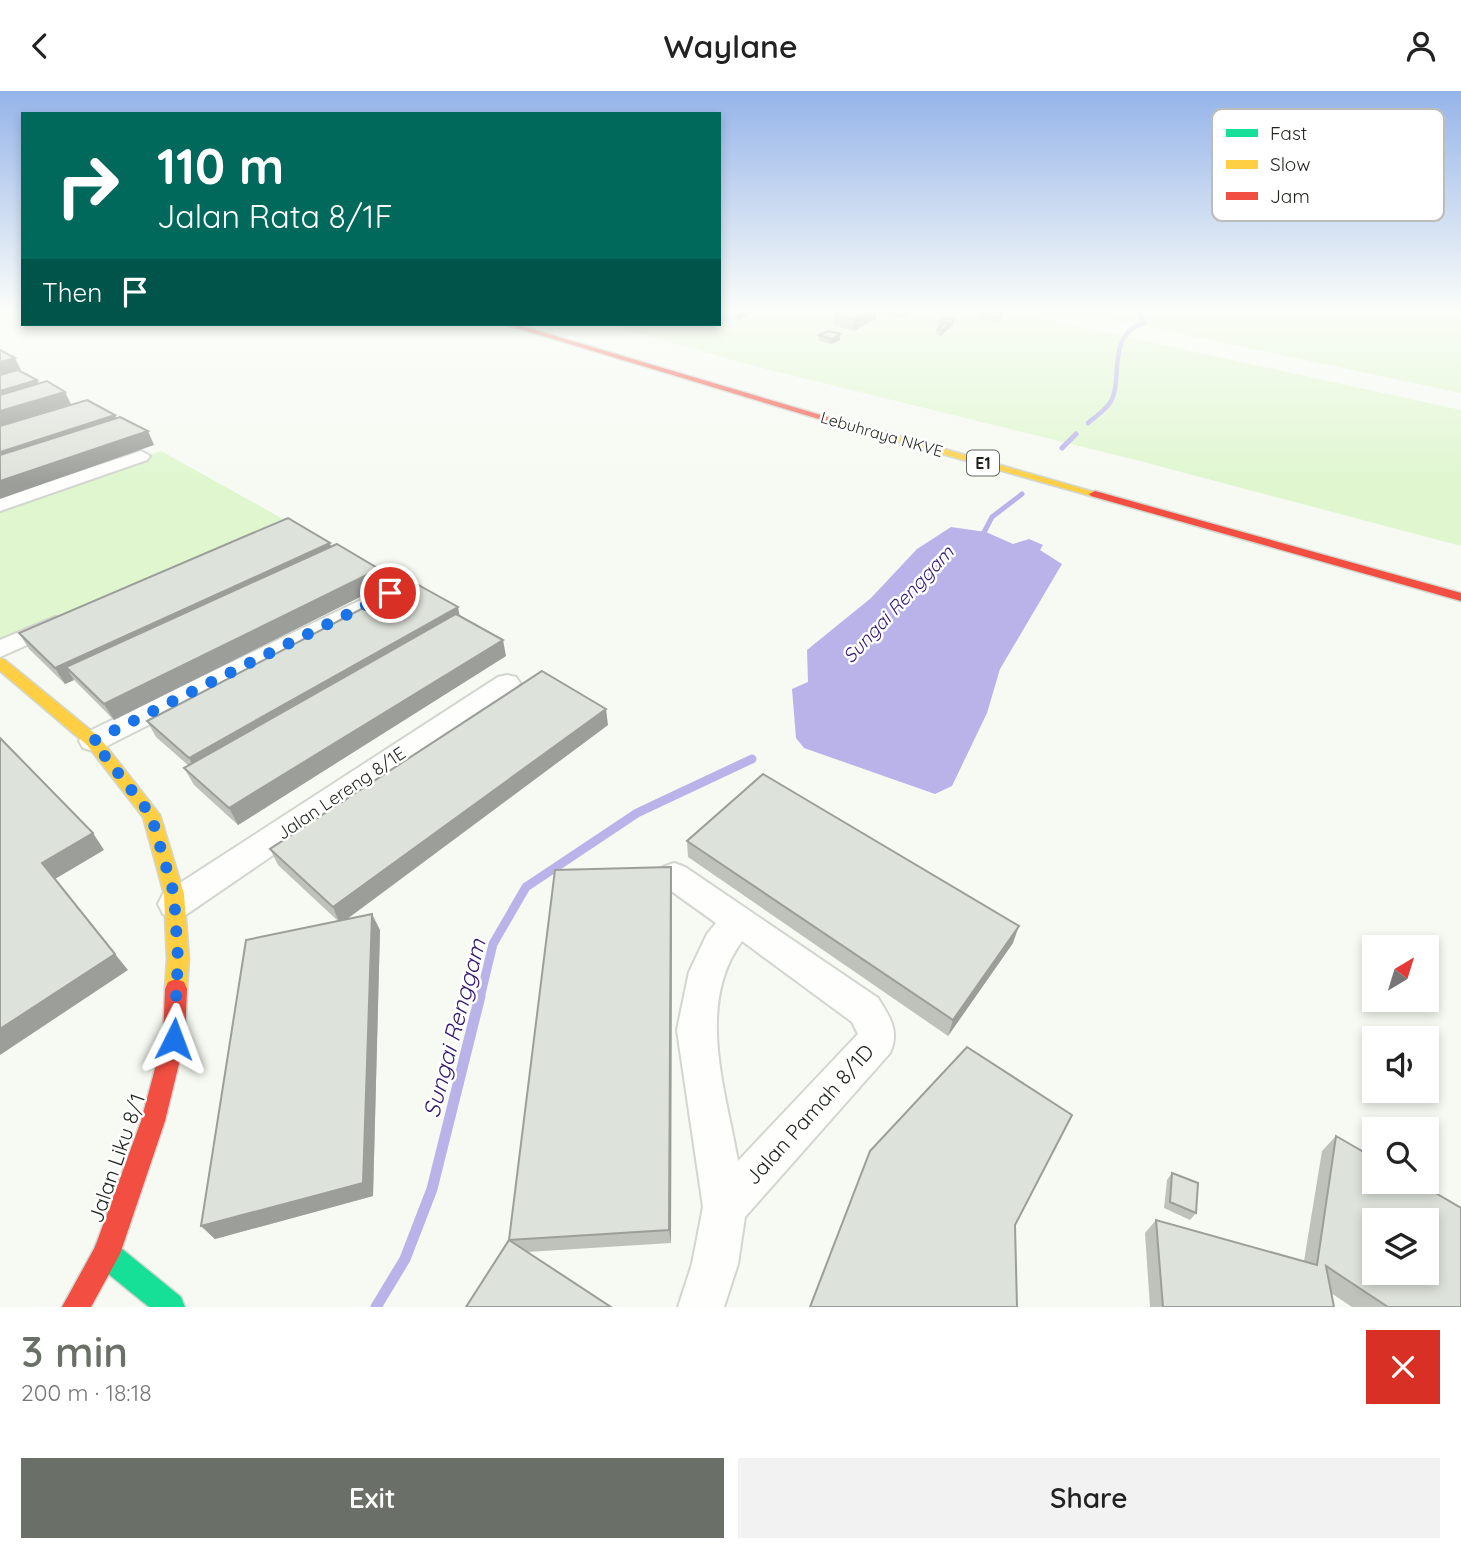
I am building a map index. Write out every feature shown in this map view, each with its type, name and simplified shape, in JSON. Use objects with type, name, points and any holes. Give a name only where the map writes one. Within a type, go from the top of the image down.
[{"type":"main road","name":"Lebuhraya NKVE","points":[[655,369],[1461,597]]},
{"type":"main road","name":"Lebuhraya NKVE","points":[[703,369],[1421,569]]},
{"type":"main road","name":"Jalan Liku 8/1","points":[[0,663],[93,741],[151,815],[175,904],[178,959],[174,1039],[153,1121],[106,1254],[76,1307]]},
{"type":"main road","points":[[106,1254],[171,1307]]},
{"type":"street","points":[[0,505],[141,456]]},
{"type":"street","points":[[93,741],[390,593]]},
{"type":"street","points":[[0,649],[74,616]]},
{"type":"street","name":"Jalan Lereng 8/1E","points":[[175,904],[507,683]]},
{"type":"street","points":[[674,876],[738,921]]},
{"type":"street","name":"Jalan Pamah 8/1D","points":[[701,1307],[715,1264],[725,1207],[696,1030],[707,972],[719,946],[738,921],[865,1010],[876,1028],[877,1039],[725,1207]]},
{"type":"green space","points":[[765,369],[1272,369],[1461,410],[1461,546],[1136,460]]},
{"type":"green space","points":[[1346,369],[1461,369],[1461,393]]},
{"type":"green space","points":[[161,451],[283,519],[0,640],[0,508]]},
{"type":"water","points":[[951,527],[986,532],[1013,544],[1029,539],[1043,545],[1040,550],[1062,564],[1000,669],[987,713],[952,786],[935,794],[804,748],[796,738],[792,689],[808,682],[807,650],[871,598],[917,549]]},
{"type":"building","points":[[18,370],[37,380],[0,391],[0,375]]},
{"type":"building","points":[[47,381],[65,392],[0,411],[0,395]]},
{"type":"building","points":[[87,400],[115,415],[0,452],[0,426]]},
{"type":"building","points":[[120,417],[148,431],[0,481],[0,455]]},
{"type":"building","points":[[288,518],[330,543],[55,668],[19,633]]},
{"type":"building","points":[[337,544],[379,569],[104,704],[66,667]]},
{"type":"building","points":[[413,582],[458,607],[189,758],[147,721]]},
{"type":"building","points":[[456,614],[503,640],[229,808],[184,768]]},
{"type":"building","points":[[542,671],[606,709],[333,907],[270,849]]},
{"type":"building","points":[[0,738],[93,833],[42,863],[115,954],[0,1029]]},
{"type":"building","points":[[763,774],[1019,926],[953,1020],[687,841]]},
{"type":"building","points":[[671,867],[669,1230],[509,1240],[555,870]]},
{"type":"building","points":[[372,914],[363,1183],[201,1226],[246,940]]},
{"type":"building","points":[[967,1047],[1072,1115],[1015,1225],[1017,1307],[810,1307],[870,1151]]},
{"type":"building","points":[[1336,1136],[1362,1151],[1362,1194],[1437,1194],[1461,1208],[1461,1307],[1388,1307],[1326,1266],[1334,1307],[1163,1307],[1156,1220],[1317,1265]]},
{"type":"building","points":[[1172,1173],[1198,1183],[1196,1213],[1170,1202]]},
{"type":"building","points":[[509,1240],[611,1307],[466,1307]]},
{"type":"waterway","name":"Sungai Renggam","points":[[1088,423],[1107,407],[1116,384],[1117,369]]},
{"type":"waterway","name":"Sungai Renggam","points":[[1062,448],[1076,434]]},
{"type":"waterway","name":"Sungai Renggam","points":[[981,538],[992,517],[1022,494]]},
{"type":"waterway","name":"Sungai Renggam","points":[[480,998],[493,944],[526,887],[637,813],[752,759]]},
{"type":"waterway","name":"Sungai Renggam","points":[[376,1307],[405,1259],[432,1189],[480,996]]},
{"type":"traffic: fast","points":[[106,1254],[171,1307]]},
{"type":"traffic: slow","points":[[836,421],[1095,494]]},
{"type":"traffic: slow","points":[[0,663],[93,741],[151,815],[174,894],[178,959],[176,989]]},
{"type":"traffic: jam","points":[[659,369],[836,421]]},
{"type":"traffic: jam","points":[[1095,494],[1461,597]]},
{"type":"traffic: jam","points":[[76,1307],[106,1254],[153,1121],[174,1039],[176,989]]},
{"type":"route","points":[[174,1039],[178,959],[174,894],[151,815],[93,741],[390,593]]}]
